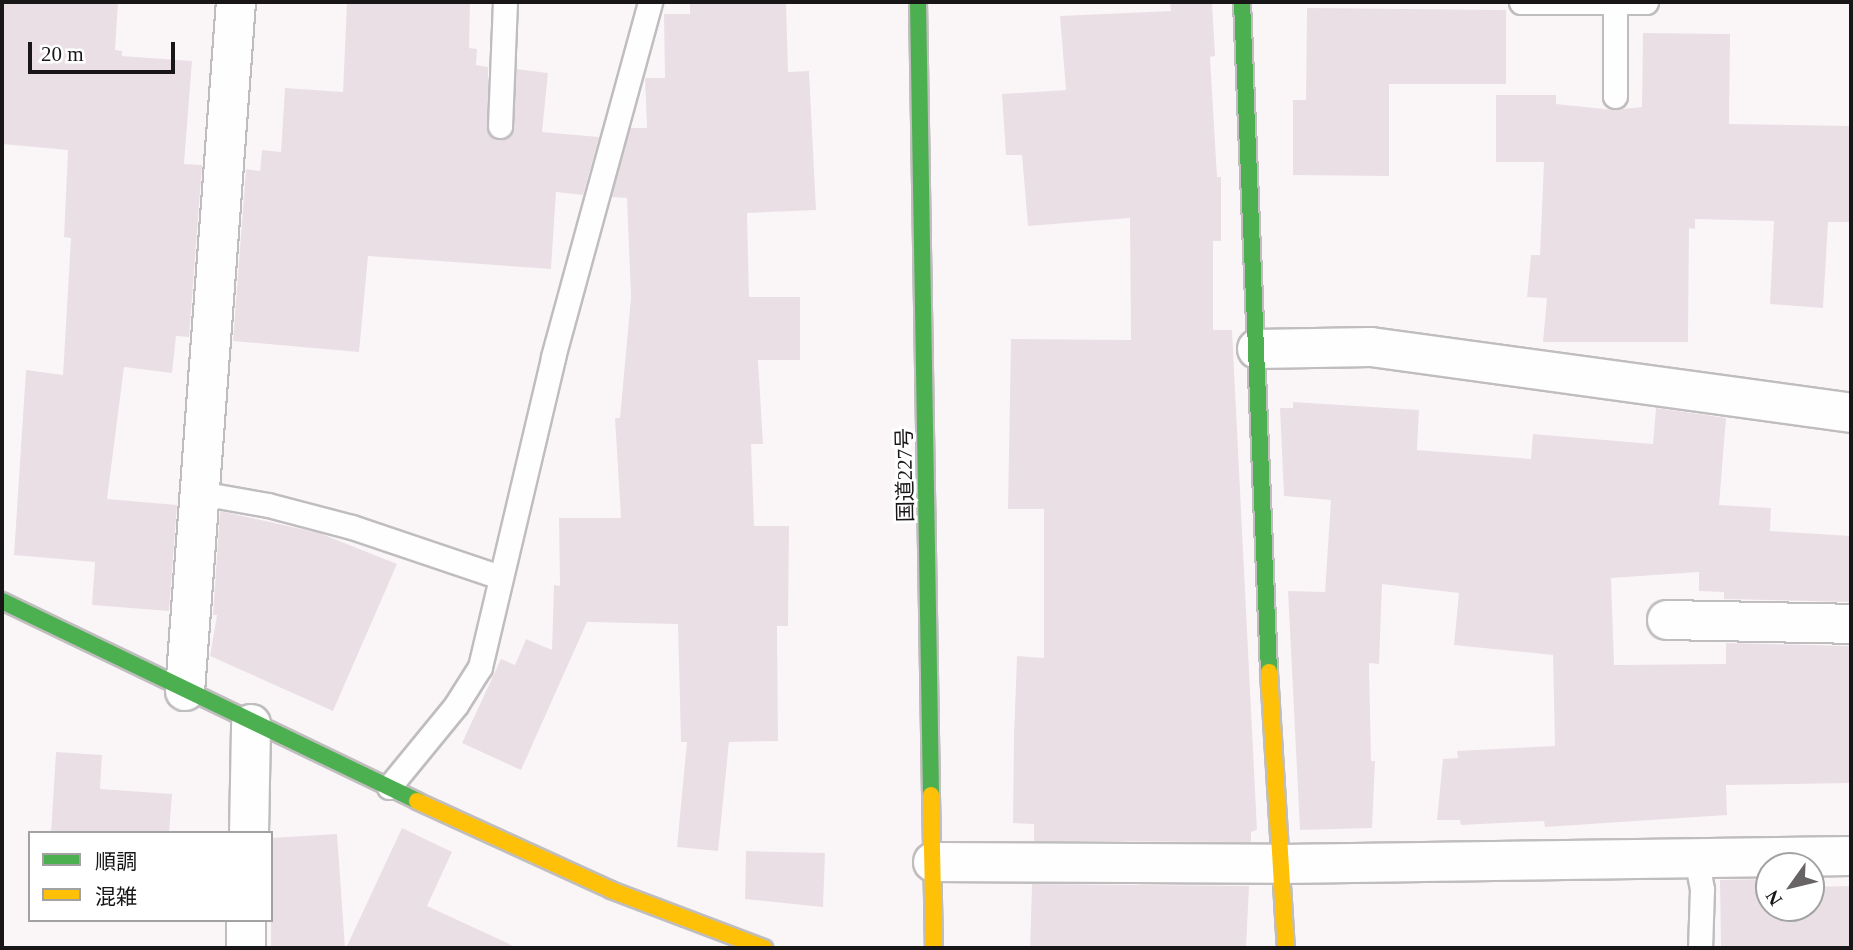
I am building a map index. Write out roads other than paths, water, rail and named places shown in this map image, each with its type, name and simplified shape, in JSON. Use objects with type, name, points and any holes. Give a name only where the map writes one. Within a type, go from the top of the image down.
[{"type":"main road","name":"国道227号","points":[[918,2],[934,948]]},
{"type":"main road","points":[[1242,2],[1286,948]]},
{"type":"main road","points":[[2,601],[251,724],[611,890],[764,948]]},
{"type":"street","points":[[185,691],[236,2]]},
{"type":"street","points":[[1257,349],[1371,347],[1851,413]]},
{"type":"street","points":[[1667,620],[1851,624]]},
{"type":"street","points":[[248,831],[251,724]]},
{"type":"street","points":[[933,862],[1281,864],[1851,856]]},
{"type":"street","points":[[246,922],[246,948]]},
{"type":"lane","points":[[500,126],[505,2]]},
{"type":"lane","points":[[389,787],[456,705],[480,667],[553,357],[650,2]]},
{"type":"lane","points":[[1521,2],[1615,5],[1646,2]]},
{"type":"lane","points":[[1615,5],[1615,96]]},
{"type":"lane","points":[[200,494],[268,505],[352,527],[500,577]]},
{"type":"lane","points":[[1696,858],[1702,889],[1700,948]]}]
